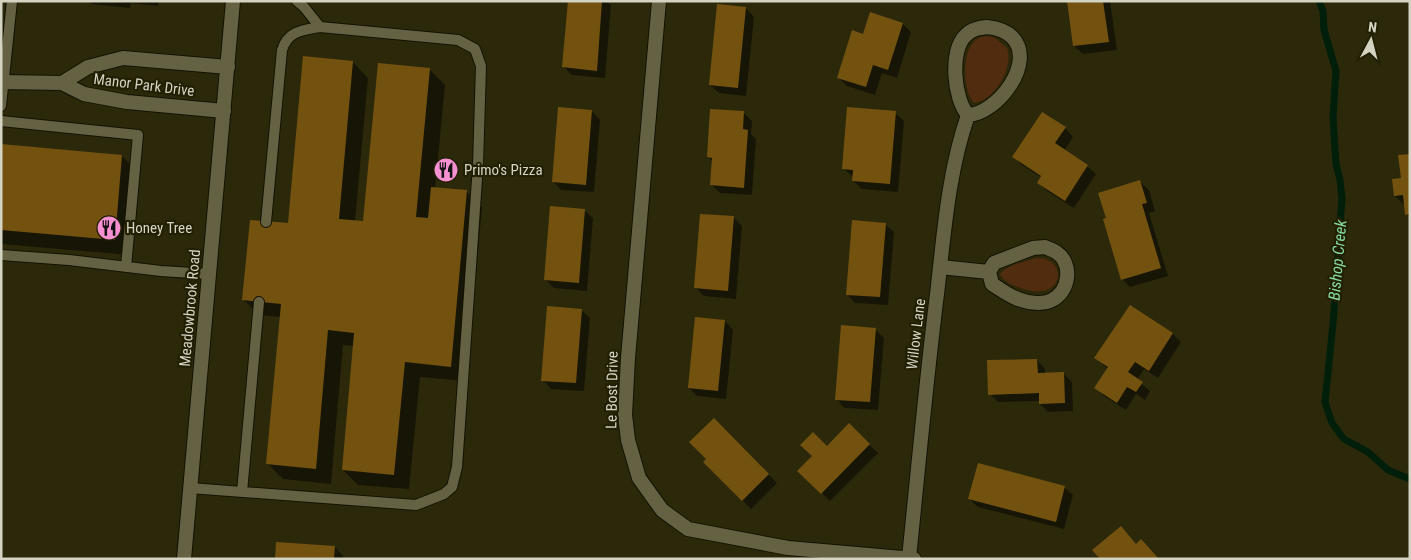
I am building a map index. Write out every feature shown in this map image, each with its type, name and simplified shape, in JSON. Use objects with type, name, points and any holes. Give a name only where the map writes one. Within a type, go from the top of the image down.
[{"type":"street","name":"Meadowbrook Road","points":[[184,559],[233,1]]},
{"type":"street","name":"Le Bost Drive","points":[[659,1],[628,358],[625,415],[628,440],[639,478],[662,510],[688,529],[788,548],[912,558]]},
{"type":"street","points":[[974,28],[1001,29],[1013,37],[1019,49],[1019,63],[1015,78],[992,106],[976,115],[968,115],[961,104],[958,94],[955,61],[958,48],[964,36],[974,28]]},
{"type":"street","name":"Manor Park Drive","points":[[62,83],[88,67],[123,58],[228,67]]},
{"type":"street","name":"Manor Park Drive","points":[[3,82],[62,83],[84,94],[127,102],[224,111]]},
{"type":"street","name":"Willow Lane","points":[[912,558],[923,408],[947,205],[955,159],[968,115]]},
{"type":"street","points":[[1045,247],[1057,252],[1065,262],[1068,273],[1066,283],[1060,295],[1051,301],[1039,303],[1017,299],[1004,292],[992,284],[989,272],[994,263],[1002,258],[1033,248],[1045,247]]},
{"type":"street","points":[[940,267],[989,272]]},
{"type":"lane","points":[[1,106],[12,1]]},
{"type":"lane","points":[[297,1],[320,27]]},
{"type":"lane","points":[[190,488],[416,505],[444,494],[452,487],[457,467],[478,165],[481,66],[475,49],[458,40],[320,27],[293,34],[285,40],[282,50],[266,222]]},
{"type":"lane","points":[[1,120],[138,135],[126,267]]},
{"type":"lane","points":[[1,255],[209,274]]},
{"type":"lane","points":[[242,492],[259,302]]},
{"type":"shaded area","points":[[987,36],[995,38],[1007,48],[1008,65],[996,90],[982,101],[974,103],[970,98],[966,82],[967,56],[969,49],[975,41]]},
{"type":"shaded area","points":[[1036,258],[1047,260],[1054,265],[1058,272],[1053,286],[1045,290],[1034,291],[1018,287],[1010,284],[1000,274],[1012,266]]},
{"type":"building","points":[[568,1],[602,1],[597,71],[562,67]]},
{"type":"building","points":[[1067,1],[1103,1],[1109,42],[1073,46]]},
{"type":"building","points":[[717,4],[746,7],[738,88],[709,85]]},
{"type":"building","points":[[870,12],[903,23],[888,70],[873,65],[866,87],[837,78],[852,30],[863,34]]},
{"type":"building","points":[[303,56],[353,61],[339,219],[363,221],[378,63],[430,68],[416,217],[428,218],[431,187],[467,190],[451,367],[405,362],[394,475],[342,470],[354,333],[328,330],[316,469],[266,464],[281,304],[242,300],[250,220],[288,223]]},
{"type":"building","points":[[558,107],[592,110],[586,185],[552,182]]},
{"type":"building","points":[[847,107],[896,111],[890,184],[852,181],[853,170],[842,169]]},
{"type":"building","points":[[710,109],[744,111],[743,129],[748,130],[744,188],[710,185],[712,158],[707,157]]},
{"type":"building","points":[[1042,112],[1066,127],[1055,143],[1088,165],[1065,201],[1037,183],[1041,176],[1012,157]]},
{"type":"building","points":[[1,144],[122,155],[115,240],[1,230]]},
{"type":"building","points":[[1410,154],[1410,214],[1405,215],[1403,195],[1394,196],[1392,179],[1401,178],[1398,155]]},
{"type":"building","points":[[1140,180],[1147,203],[1142,204],[1161,268],[1121,280],[1103,219],[1106,218],[1098,193]]},
{"type":"building","points":[[550,206],[585,209],[579,283],[544,280]]},
{"type":"building","points":[[700,214],[734,216],[728,291],[694,288]]},
{"type":"building","points":[[852,220],[886,223],[880,297],[846,295]]},
{"type":"building","points":[[1130,305],[1173,333],[1149,371],[1135,362],[1128,372],[1143,382],[1136,392],[1127,387],[1117,403],[1094,388],[1108,367],[1094,358]]},
{"type":"building","points":[[547,306],[582,309],[576,383],[541,381]]},
{"type":"building","points":[[695,317],[725,320],[718,391],[688,388]]},
{"type":"building","points":[[841,325],[876,328],[870,402],[835,400]]},
{"type":"building","points":[[1037,359],[1038,373],[1064,372],[1065,403],[1039,404],[1039,393],[988,395],[987,360]]},
{"type":"building","points":[[714,418],[769,474],[742,501],[703,462],[706,459],[689,442]]},
{"type":"building","points":[[849,423],[870,444],[821,494],[797,471],[812,456],[800,445],[813,432],[827,446]]},
{"type":"building","points":[[978,463],[1065,486],[1056,522],[968,499]]},
{"type":"building","points":[[1121,526],[1136,544],[1141,539],[1159,559],[1100,559],[1092,550]]},
{"type":"building","points":[[276,542],[335,546],[334,559],[275,559]]},
{"type":"waterway","name":"Bishop Creek","points":[[1319,1],[1323,11],[1324,30],[1336,71],[1333,118],[1336,164],[1342,198],[1325,402],[1332,423],[1344,439],[1368,452],[1388,470],[1410,479]]},
{"type":"place","name":"Primo's Pizza","points":[[446,170]]},
{"type":"place","name":"Honey Tree","points":[[109,228]]}]
